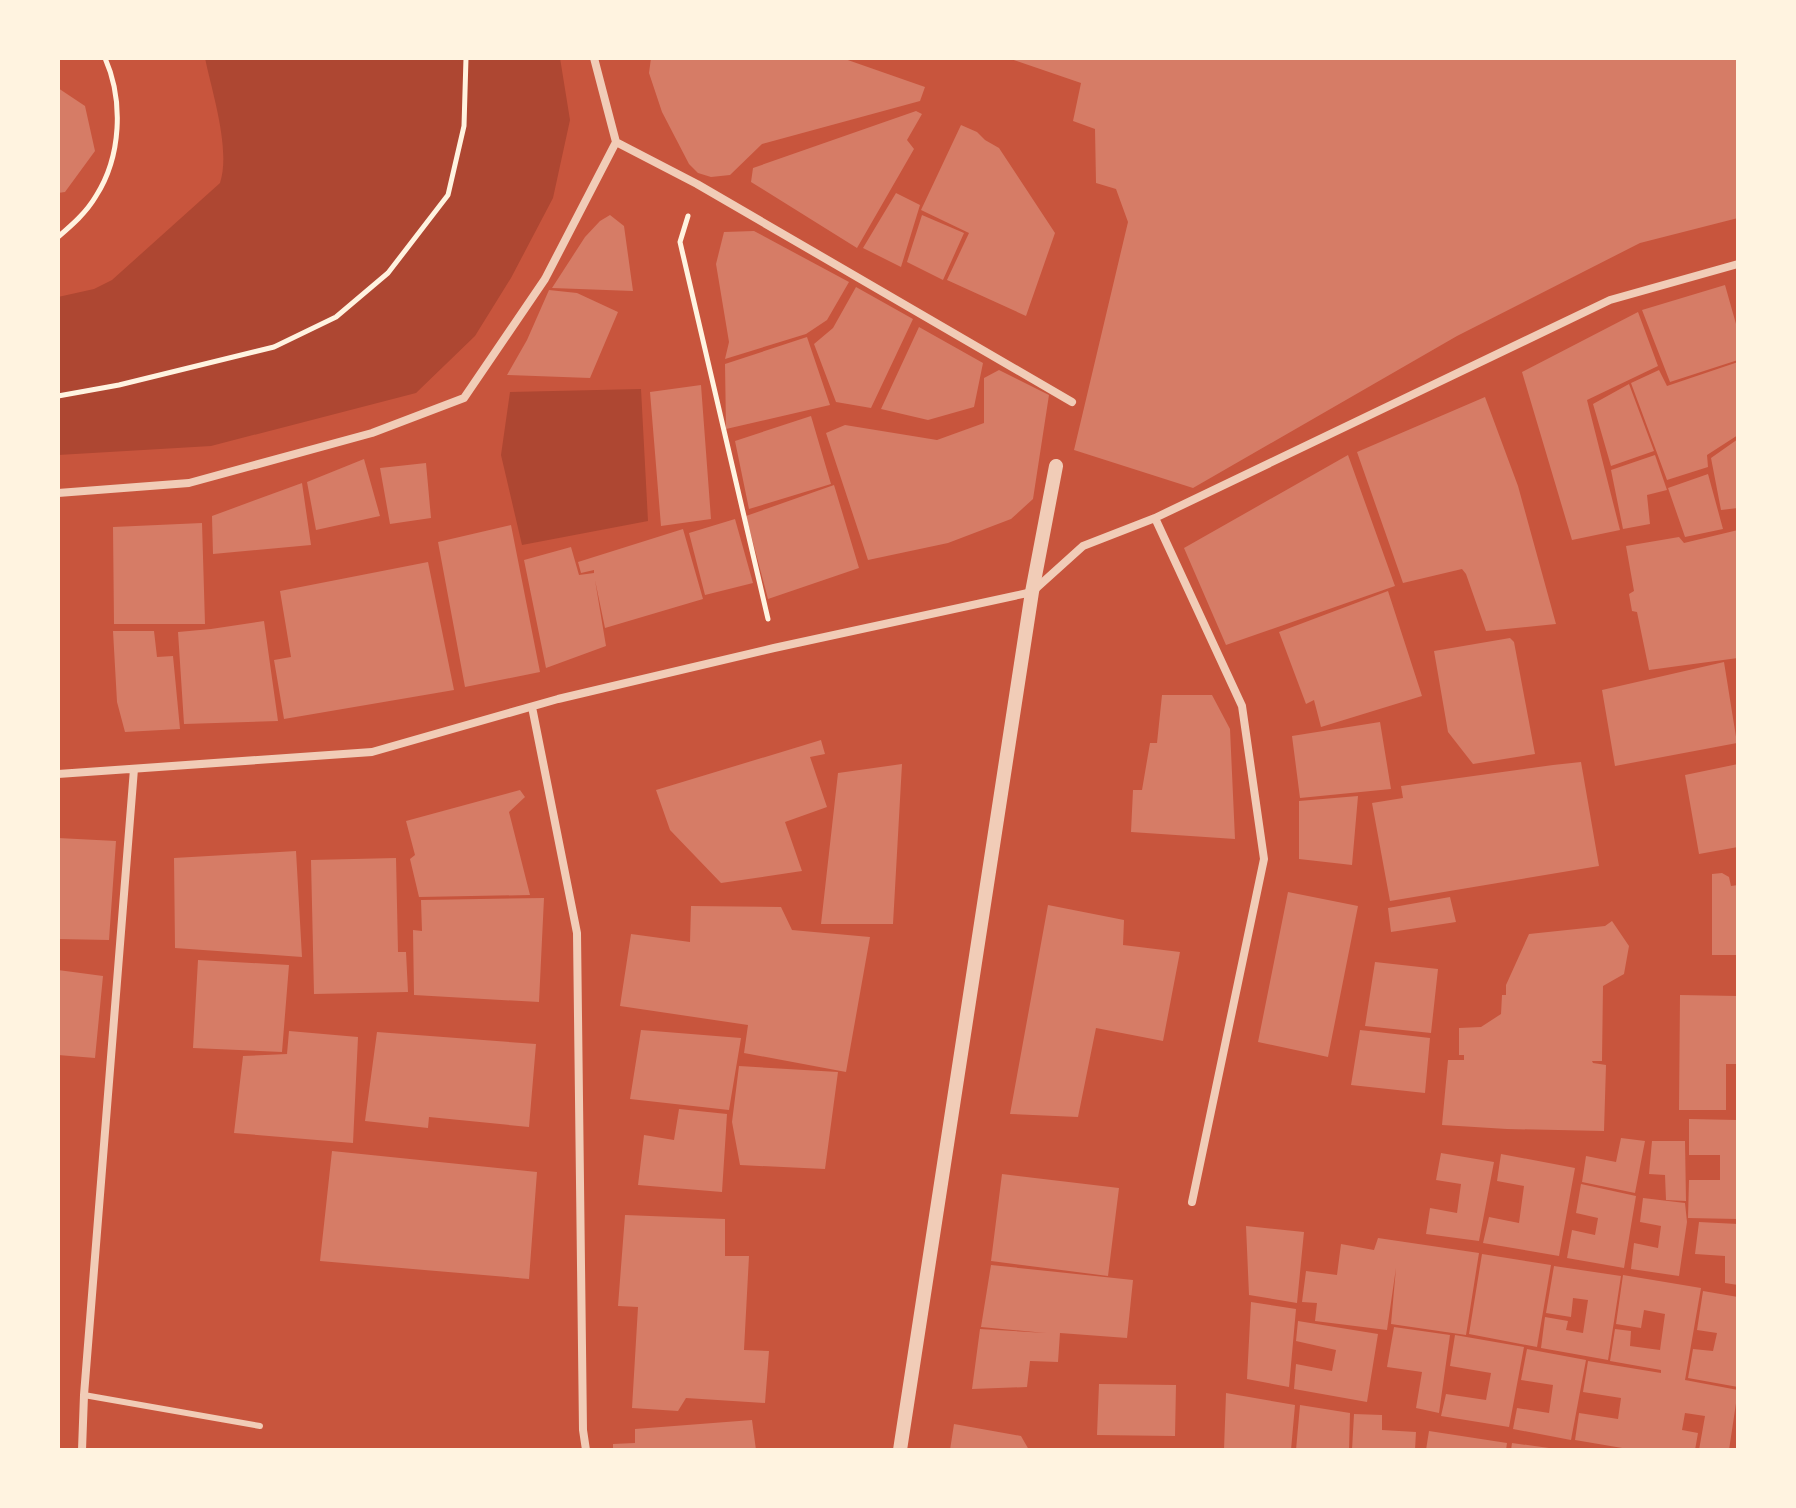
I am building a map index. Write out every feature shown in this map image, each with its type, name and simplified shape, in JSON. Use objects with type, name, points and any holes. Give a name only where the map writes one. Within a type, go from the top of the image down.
[{"type":"street","points":[[58,493],[189,483],[372,433],[464,398],[545,279],[616,142],[594,58]]},
{"type":"street","points":[[616,142],[697,184],[1072,402]]},
{"type":"street","points":[[58,774],[372,752],[532,707],[774,648],[1032,592],[1083,546],[1155,518],[1610,300],[1738,264]]},
{"type":"street","points":[[900,1450],[1032,592],[1056,466]]},
{"type":"street","points":[[1155,518],[1242,706],[1264,859],[1192,1202]]},
{"type":"street","points":[[532,707],[577,933],[583,1430],[586,1450]]},
{"type":"street","points":[[82,1450],[134,769]]},
{"type":"lane","points":[[84,1395],[260,1426]]},
{"type":"path","points":[[58,237],[78,220],[97,195],[109,169],[116,140],[117,105],[111,70],[105,58]]},
{"type":"path","points":[[58,396],[119,385],[274,347],[336,317],[388,273],[448,195],[464,126],[466,58]]},
{"type":"path","points":[[697,184],[680,242],[774,648]]},
{"type":"shaded area","points":[[205,58],[560,58],[570,120],[553,198],[511,278],[475,336],[416,393],[211,446],[58,455],[58,297],[94,289],[112,280],[220,183],[223,170],[222,138]]},
{"type":"shaded area","points":[[641,389],[648,521],[522,545],[501,455],[510,392]]},
{"type":"building","points":[[651,58],[842,58],[925,87],[920,101],[762,144],[730,175],[711,177],[698,173],[689,164],[662,112],[649,73]]},
{"type":"building","points":[[1008,58],[1738,58],[1738,218],[1640,243],[1457,336],[1193,488],[1074,450],[1128,222],[1116,189],[1096,183],[1095,129],[1073,121],[1081,83]]},
{"type":"building","points":[[58,88],[85,106],[95,151],[65,192],[58,193]]},
{"type":"building","points":[[916,111],[922,114],[907,140],[914,149],[857,248],[751,182],[753,168]]},
{"type":"building","points":[[961,125],[999,148],[1055,233],[1026,316],[947,280],[969,233],[921,210]]},
{"type":"building","points":[[896,193],[920,205],[901,267],[863,248]]},
{"type":"building","points":[[610,215],[624,226],[633,291],[552,288],[585,237]]},
{"type":"building","points":[[922,215],[964,233],[943,280],[907,262]]},
{"type":"building","points":[[754,231],[849,282],[827,320],[806,334],[725,359],[729,342],[716,264],[724,232]]},
{"type":"building","points":[[1725,285],[1738,331],[1738,360],[1670,382],[1642,310]]},
{"type":"building","points":[[856,287],[913,319],[871,408],[836,402],[814,344],[833,328]]},
{"type":"building","points":[[549,290],[577,293],[618,312],[590,378],[507,375],[527,340]]},
{"type":"building","points":[[1638,312],[1658,366],[1587,400],[1620,530],[1572,540],[1522,372]]},
{"type":"building","points":[[919,327],[983,363],[974,407],[928,420],[881,409]]},
{"type":"building","points":[[807,337],[830,405],[726,429],[725,364]]},
{"type":"building","points":[[1738,362],[1738,435],[1707,455],[1708,467],[1667,480],[1631,383],[1659,370],[1667,386]]},
{"type":"building","points":[[999,370],[1049,395],[1033,499],[1011,519],[948,543],[868,560],[826,433],[845,425],[937,440],[984,423],[984,378]]},
{"type":"building","points":[[1629,384],[1654,451],[1611,466],[1593,404]]},
{"type":"building","points":[[701,385],[711,519],[661,526],[650,392]]},
{"type":"building","points":[[1485,397],[1518,486],[1556,624],[1486,631],[1462,569],[1403,583],[1357,452]]},
{"type":"building","points":[[811,416],[831,484],[749,509],[735,441]]},
{"type":"building","points":[[1738,439],[1738,508],[1721,510],[1711,458]]},
{"type":"building","points":[[1348,455],[1395,586],[1226,645],[1184,548]]},
{"type":"building","points":[[1655,455],[1667,490],[1647,495],[1650,524],[1623,529],[1611,470]]},
{"type":"building","points":[[364,459],[380,516],[316,530],[307,482]]},
{"type":"building","points":[[426,463],[431,518],[390,524],[380,468]]},
{"type":"building","points":[[1708,474],[1723,529],[1685,537],[1668,488]]},
{"type":"building","points":[[302,483],[311,545],[213,554],[212,516]]},
{"type":"building","points":[[834,485],[859,568],[768,599],[746,516]]},
{"type":"building","points":[[735,519],[753,583],[705,595],[689,533]]},
{"type":"building","points":[[202,523],[205,624],[114,624],[113,527]]},
{"type":"building","points":[[511,525],[540,672],[465,687],[438,542]]},
{"type":"building","points":[[683,529],[703,599],[605,628],[595,580],[606,646],[546,668],[524,560],[571,547],[579,575],[594,573],[594,570],[581,573],[578,562]]},
{"type":"building","points":[[1738,530],[1738,658],[1649,670],[1637,612],[1632,611],[1629,594],[1634,591],[1626,546],[1679,537],[1684,543]]},
{"type":"building","points":[[428,562],[454,690],[284,719],[274,660],[291,657],[280,591]]},
{"type":"building","points":[[1388,591],[1422,696],[1321,727],[1314,700],[1306,704],[1279,632]]},
{"type":"building","points":[[264,621],[278,721],[184,724],[178,632]]},
{"type":"building","points":[[113,631],[154,631],[157,657],[173,656],[180,729],[125,732],[117,702]]},
{"type":"building","points":[[1510,638],[1514,642],[1535,754],[1473,764],[1448,732],[1434,651]]},
{"type":"building","points":[[1724,662],[1737,743],[1615,766],[1602,690]]},
{"type":"building","points":[[1162,695],[1212,695],[1230,729],[1235,839],[1131,832],[1133,790],[1142,790],[1150,743],[1157,743]]},
{"type":"building","points":[[1380,722],[1391,789],[1300,798],[1292,736]]},
{"type":"building","points":[[821,740],[825,754],[810,757],[827,807],[785,822],[802,871],[721,883],[670,830],[656,790]]},
{"type":"building","points":[[1581,762],[1599,866],[1390,901],[1372,803],[1403,798],[1401,786]]},
{"type":"building","points":[[902,764],[893,924],[821,924],[838,773]]},
{"type":"building","points":[[1738,764],[1738,847],[1699,854],[1685,775]]},
{"type":"building","points":[[520,790],[525,797],[509,812],[530,895],[419,897],[410,859],[415,855],[406,821]]},
{"type":"building","points":[[1358,796],[1352,865],[1299,859],[1299,801]]},
{"type":"building","points":[[58,838],[116,841],[109,940],[58,939]]},
{"type":"building","points":[[296,851],[302,957],[175,948],[174,858]]},
{"type":"building","points":[[396,858],[398,952],[406,952],[408,992],[314,994],[311,860]]},
{"type":"building","points":[[1722,873],[1729,877],[1731,886],[1738,885],[1738,955],[1712,955],[1712,874]]},
{"type":"building","points":[[1288,892],[1358,906],[1328,1057],[1258,1042]]},
{"type":"building","points":[[1450,897],[1456,922],[1391,932],[1388,908]]},
{"type":"building","points":[[544,898],[539,1002],[414,995],[413,930],[422,931],[421,900]]},
{"type":"building","points":[[1048,905],[1124,920],[1123,945],[1180,952],[1163,1041],[1096,1028],[1078,1117],[1010,1114]]},
{"type":"building","points":[[691,906],[781,907],[792,930],[870,937],[846,1072],[744,1053],[748,1025],[620,1006],[631,934],[690,942]]},
{"type":"building","points":[[1612,921],[1629,946],[1624,974],[1603,986],[1602,1061],[1592,1061],[1606,1065],[1604,1131],[1442,1125],[1448,1060],[1464,1060],[1464,1055],[1459,1055],[1459,1028],[1481,1027],[1501,1014],[1502,995],[1506,995],[1506,985],[1529,934],[1605,926]]},
{"type":"building","points":[[198,960],[289,965],[282,1052],[193,1048]]},
{"type":"building","points":[[1375,962],[1438,969],[1431,1033],[1365,1026]]},
{"type":"building","points":[[58,970],[103,976],[95,1058],[58,1055]]},
{"type":"building","points":[[1680,995],[1738,996],[1738,1064],[1726,1064],[1726,1110],[1679,1110]]},
{"type":"building","points":[[641,1030],[741,1038],[729,1110],[630,1099]]},
{"type":"building","points":[[1360,1030],[1430,1038],[1425,1093],[1351,1085]]},
{"type":"building","points":[[289,1031],[358,1037],[353,1143],[234,1133],[243,1056],[287,1054]]},
{"type":"building","points":[[377,1032],[536,1044],[529,1127],[429,1117],[428,1128],[365,1121]]},
{"type":"building","points":[[739,1066],[838,1072],[825,1169],[740,1165],[732,1122]]},
{"type":"building","points":[[679,1109],[727,1114],[722,1192],[638,1185],[644,1135],[674,1140]]},
{"type":"building","points":[[1689,1119],[1738,1120],[1738,1219],[1688,1218],[1689,1180],[1720,1180],[1720,1155],[1689,1155]]},
{"type":"building","points":[[1621,1138],[1645,1141],[1635,1193],[1582,1182],[1586,1156],[1616,1162]]},
{"type":"building","points":[[1652,1141],[1685,1141],[1686,1201],[1666,1200],[1665,1175],[1649,1174]]},
{"type":"building","points":[[332,1151],[537,1172],[529,1279],[320,1261]]},
{"type":"building","points":[[1441,1153],[1494,1162],[1479,1241],[1426,1234],[1430,1208],[1457,1213],[1461,1184],[1436,1180]]},
{"type":"building","points":[[1501,1154],[1575,1168],[1559,1256],[1483,1243],[1489,1217],[1519,1223],[1524,1186],[1497,1181]]},
{"type":"building","points":[[1002,1174],[1119,1188],[1108,1276],[991,1261]]},
{"type":"building","points":[[1581,1184],[1636,1196],[1624,1268],[1567,1258],[1572,1230],[1595,1235],[1598,1218],[1576,1213]]},
{"type":"building","points":[[1643,1198],[1685,1203],[1687,1222],[1679,1276],[1631,1269],[1634,1243],[1658,1248],[1661,1226],[1640,1222]]},
{"type":"building","points":[[625,1215],[725,1219],[725,1256],[749,1256],[744,1350],[769,1351],[765,1403],[686,1398],[678,1411],[632,1408],[638,1307],[618,1306]]},
{"type":"building","points":[[1699,1222],[1738,1224],[1738,1285],[1725,1283],[1725,1256],[1695,1254]]},
{"type":"building","points":[[1246,1226],[1304,1232],[1297,1303],[1249,1295]]},
{"type":"building","points":[[1378,1238],[1479,1253],[1466,1335],[1391,1324],[1396,1268],[1387,1330],[1315,1321],[1317,1303],[1302,1302],[1306,1271],[1337,1275],[1341,1244],[1374,1250]]},
{"type":"building","points":[[1482,1254],[1551,1265],[1537,1347],[1469,1334]]},
{"type":"building","points":[[991,1265],[1133,1280],[1127,1338],[1060,1333],[1058,1362],[1030,1361],[1027,1387],[972,1389],[980,1329],[1046,1333],[981,1327]]},
{"type":"building","points":[[1554,1266],[1621,1276],[1608,1360],[1541,1348],[1545,1317],[1568,1321],[1566,1330],[1583,1333],[1588,1300],[1573,1298],[1571,1317],[1546,1313]]},
{"type":"building","points":[[1623,1275],[1701,1288],[1685,1380],[1738,1390],[1729,1450],[1699,1450],[1705,1416],[1685,1413],[1682,1430],[1698,1433],[1695,1450],[1634,1450],[1575,1440],[1579,1413],[1618,1419],[1621,1398],[1583,1392],[1588,1361],[1661,1373],[1661,1370],[1610,1361],[1615,1329],[1631,1331],[1630,1346],[1660,1350],[1665,1314],[1644,1310],[1641,1328],[1616,1324]]},
{"type":"building","points":[[1703,1291],[1738,1297],[1738,1387],[1688,1378],[1693,1349],[1713,1351],[1717,1333],[1697,1330]]},
{"type":"building","points":[[1251,1302],[1296,1309],[1289,1387],[1247,1379]]},
{"type":"building","points":[[1298,1321],[1378,1334],[1367,1402],[1294,1389],[1296,1364],[1332,1371],[1336,1350],[1296,1341]]},
{"type":"building","points":[[1394,1327],[1450,1335],[1439,1413],[1416,1408],[1422,1372],[1387,1367]]},
{"type":"building","points":[[1455,1335],[1524,1347],[1509,1427],[1441,1416],[1446,1394],[1486,1400],[1491,1373],[1450,1366]]},
{"type":"building","points":[[1527,1349],[1586,1360],[1571,1440],[1513,1429],[1517,1408],[1549,1413],[1553,1385],[1521,1380]]},
{"type":"building","points":[[1099,1384],[1176,1385],[1175,1436],[1097,1435]]},
{"type":"building","points":[[1226,1393],[1295,1405],[1291,1450],[1224,1450]]},
{"type":"building","points":[[1300,1405],[1350,1413],[1349,1450],[1296,1450]]},
{"type":"building","points":[[1354,1414],[1382,1415],[1382,1430],[1416,1432],[1415,1450],[1352,1450]]},
{"type":"building","points":[[752,1420],[756,1450],[613,1450],[613,1444],[635,1443],[635,1429]]},
{"type":"building","points":[[954,1424],[1021,1436],[1029,1450],[950,1450]]},
{"type":"building","points":[[1429,1431],[1507,1443],[1506,1450],[1426,1450]]},
{"type":"building","points":[[1512,1443],[1549,1448],[1549,1450],[1511,1450]]}]
